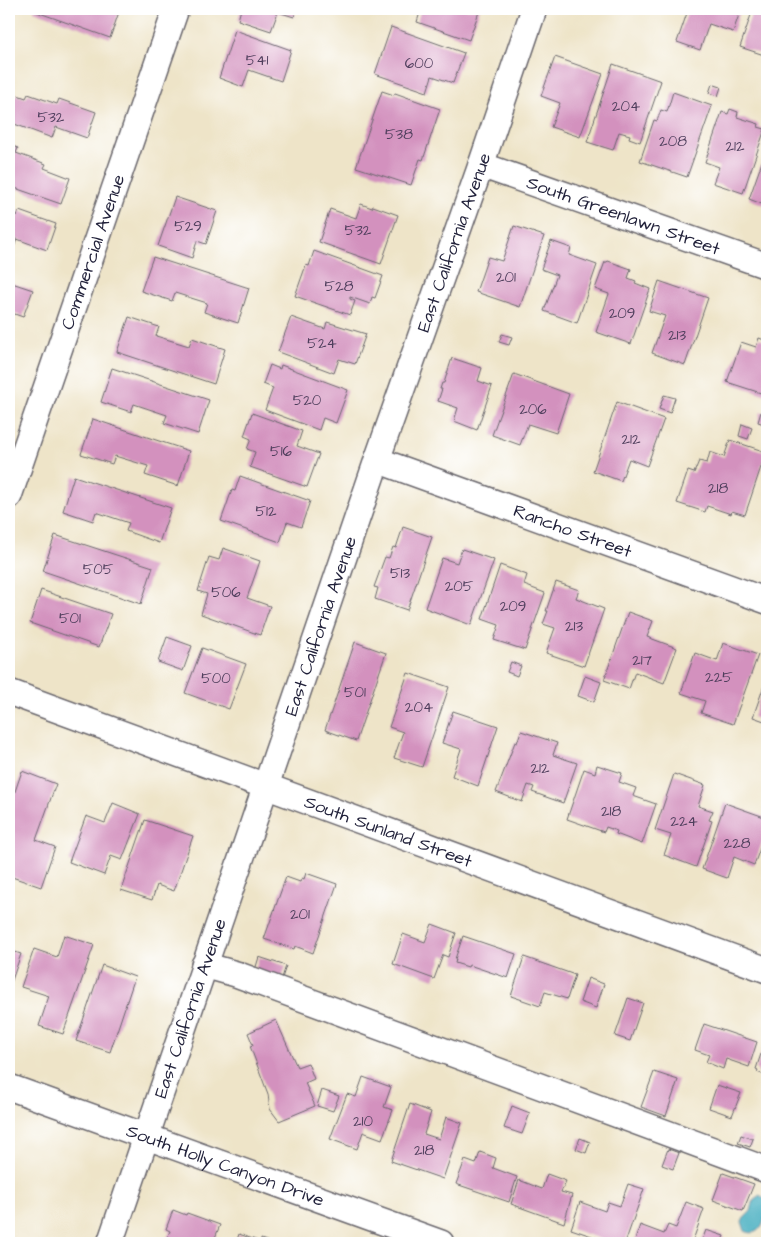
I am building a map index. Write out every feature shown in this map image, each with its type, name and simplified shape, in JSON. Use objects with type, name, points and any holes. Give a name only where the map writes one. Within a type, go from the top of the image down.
[{"type":"street","name":"Commercial Avenue","points":[[9,496],[176,9]]},
{"type":"street","name":"East California Avenue","points":[[110,1243],[377,460],[534,9]]},
{"type":"street","name":"South Greenlawn Street","points":[[481,165],[767,266]]},
{"type":"street","name":"Rancho Street","points":[[377,460],[767,601]]},
{"type":"street","name":"South Sunland Street","points":[[9,692],[767,970]]},
{"type":"street","points":[[204,965],[236,974],[767,1170]]},
{"type":"street","name":"South Holly Canyon Drive","points":[[9,1087],[441,1243]]},
{"type":"water","points":[[760,1195],[767,1201],[765,1218],[760,1229],[751,1233],[745,1231],[742,1222],[751,1211],[754,1199]]},
{"type":"building","points":[[34,9],[120,9],[110,38],[34,11]]},
{"type":"building","points":[[241,9],[297,9],[294,17],[278,12],[271,31],[238,20]]},
{"type":"building","points":[[421,9],[480,9],[469,40],[417,22]]},
{"type":"building","points":[[690,9],[741,9],[733,32],[709,24],[700,50],[677,42]]},
{"type":"building","points":[[753,9],[767,9],[767,56],[740,47]]},
{"type":"building","points":[[391,27],[464,53],[453,83],[432,76],[427,92],[375,74]]},
{"type":"building","points":[[235,30],[291,50],[281,81],[249,70],[243,87],[219,78]]},
{"type":"building","points":[[555,57],[603,74],[580,137],[551,127],[560,103],[541,96]]},
{"type":"building","points":[[613,64],[661,81],[640,142],[629,138],[630,135],[619,132],[613,150],[587,142]]},
{"type":"building","points":[[712,84],[721,87],[718,96],[709,93]]},
{"type":"building","points":[[382,91],[394,95],[395,93],[440,109],[423,160],[420,159],[411,185],[356,167]]},
{"type":"building","points":[[9,92],[26,98],[28,94],[57,104],[59,99],[96,112],[87,138],[56,127],[52,138],[9,122]]},
{"type":"building","points":[[673,92],[712,106],[687,177],[640,161],[654,120],[657,121],[661,110],[667,112]]},
{"type":"building","points":[[730,109],[738,112],[737,117],[759,124],[758,127],[765,129],[743,193],[713,183],[719,167],[705,162],[722,112],[728,114]]},
{"type":"building","points":[[9,145],[18,148],[16,153],[46,164],[44,168],[70,178],[61,204],[9,186]]},
{"type":"building","points":[[767,148],[767,206],[749,199]]},
{"type":"building","points":[[175,197],[217,211],[206,244],[197,241],[192,258],[158,246]]},
{"type":"building","points":[[361,204],[372,208],[373,206],[398,215],[381,264],[319,242],[330,209],[356,218]]},
{"type":"building","points":[[19,211],[56,224],[47,250],[17,239],[13,250],[9,248],[9,213],[17,216]]},
{"type":"building","points":[[514,226],[544,236],[520,307],[476,292],[488,257],[502,261]]},
{"type":"building","points":[[551,241],[571,248],[569,255],[597,265],[577,323],[544,311],[557,275],[541,269]]},
{"type":"building","points":[[314,251],[383,276],[375,298],[372,297],[370,304],[350,297],[350,299],[355,301],[350,315],[295,296],[306,265],[309,266]]},
{"type":"building","points":[[153,257],[249,288],[238,323],[204,312],[207,303],[175,293],[172,301],[141,291]]},
{"type":"building","points":[[608,261],[631,269],[628,278],[650,289],[631,344],[596,332],[609,294],[595,289],[605,262]]},
{"type":"building","points":[[659,281],[708,298],[685,365],[652,353],[665,316],[649,311]]},
{"type":"building","points":[[9,282],[33,290],[23,317],[9,312]]},
{"type":"building","points":[[129,317],[159,327],[156,336],[189,346],[192,338],[225,349],[214,384],[117,352]]},
{"type":"building","points":[[291,317],[325,329],[327,322],[366,334],[355,364],[339,359],[334,373],[278,352]]},
{"type":"building","points":[[502,334],[512,337],[509,345],[499,342]]},
{"type":"building","points":[[759,338],[767,341],[767,395],[727,382],[741,342],[756,347]]},
{"type":"building","points":[[452,358],[482,368],[478,381],[492,386],[477,430],[454,421],[458,408],[438,401],[442,389],[440,389],[442,383],[444,383]]},
{"type":"building","points":[[270,365],[280,369],[281,365],[348,390],[336,423],[323,418],[319,430],[265,410],[273,388],[263,384]]},
{"type":"building","points":[[112,368],[209,400],[198,434],[164,423],[167,415],[134,404],[131,412],[101,402]]},
{"type":"building","points":[[514,374],[569,394],[556,433],[528,424],[520,445],[492,435]]},
{"type":"building","points":[[664,395],[675,398],[670,413],[659,409]]},
{"type":"building","points":[[617,402],[664,419],[647,466],[629,459],[621,481],[593,471]]},
{"type":"building","points":[[761,412],[767,414],[767,425],[758,422]]},
{"type":"building","points":[[252,413],[302,431],[297,446],[319,454],[307,487],[250,467],[255,452],[247,449],[251,439],[244,436]]},
{"type":"building","points":[[93,419],[189,451],[178,486],[145,475],[148,466],[115,456],[112,464],[81,454]]},
{"type":"building","points":[[742,424],[752,428],[748,439],[739,436]]},
{"type":"building","points":[[730,440],[766,452],[745,515],[732,511],[731,514],[707,506],[705,512],[677,503],[688,471],[694,473],[699,461],[707,463],[710,452],[724,457]]},
{"type":"building","points":[[74,476],[171,508],[159,543],[126,531],[129,523],[96,512],[93,521],[63,511]]},
{"type":"building","points":[[240,476],[310,501],[301,527],[287,522],[280,542],[221,521],[232,490],[235,491]]},
{"type":"building","points":[[403,527],[432,537],[407,610],[375,599],[378,588],[374,587],[385,557],[389,558],[393,547],[396,548]]},
{"type":"building","points":[[55,535],[153,567],[141,604],[43,571]]},
{"type":"building","points":[[223,548],[260,561],[247,598],[270,606],[260,635],[201,614],[207,594],[198,591],[209,557],[219,560]]},
{"type":"building","points":[[462,549],[494,560],[471,625],[425,608],[442,558],[457,563]]},
{"type":"building","points":[[500,565],[527,575],[524,585],[545,593],[525,650],[494,640],[499,625],[482,619]]},
{"type":"building","points":[[556,582],[579,590],[576,598],[604,609],[584,666],[546,653],[555,628],[543,624]]},
{"type":"building","points":[[41,590],[111,614],[99,647],[30,623]]},
{"type":"building","points":[[628,612],[653,621],[647,637],[677,648],[664,683],[635,672],[629,689],[604,680]]},
{"type":"building","points":[[167,637],[192,646],[183,671],[158,662]]},
{"type":"building","points":[[355,642],[386,653],[356,741],[325,730]]},
{"type":"building","points":[[723,643],[758,655],[733,724],[701,713],[705,701],[681,693],[695,653],[717,661]]},
{"type":"building","points":[[202,648],[246,664],[229,709],[185,693]]},
{"type":"building","points":[[511,662],[521,666],[517,676],[507,672]]},
{"type":"building","points":[[408,673],[449,687],[422,767],[394,758],[403,732],[389,727]]},
{"type":"building","points":[[585,676],[601,682],[594,702],[578,696]]},
{"type":"building","points":[[767,677],[767,722],[753,717]]},
{"type":"building","points":[[453,711],[498,726],[478,786],[452,776],[461,749],[442,743]]},
{"type":"building","points":[[521,731],[557,743],[553,755],[577,763],[563,803],[532,792],[534,787],[528,785],[522,802],[496,792]]},
{"type":"building","points":[[597,765],[622,773],[619,782],[636,788],[633,796],[656,804],[642,844],[616,834],[617,831],[606,827],[604,832],[567,819],[584,769],[595,773]]},
{"type":"building","points":[[22,771],[56,784],[36,840],[55,847],[41,887],[9,876],[9,809]]},
{"type":"building","points":[[674,774],[705,785],[698,806],[713,811],[709,820],[712,821],[696,867],[664,855],[671,835],[655,830]]},
{"type":"building","points":[[113,803],[140,814],[122,860],[111,856],[104,875],[69,862],[86,816],[105,823]]},
{"type":"building","points":[[725,803],[767,818],[767,829],[754,865],[734,857],[727,878],[702,869]]},
{"type":"building","points":[[145,820],[193,836],[174,891],[157,885],[152,900],[121,890]]},
{"type":"building","points":[[306,873],[337,884],[313,953],[295,946],[294,949],[264,939],[286,877],[300,882],[302,878],[304,879]]},
{"type":"building","points":[[432,924],[456,933],[448,957],[443,955],[434,979],[393,964],[403,934],[425,942]]},
{"type":"building","points":[[64,935],[94,945],[63,1034],[39,1026],[49,996],[21,987],[34,949],[57,957]]},
{"type":"building","points":[[463,936],[516,954],[508,978],[469,965],[468,967],[455,963]]},
{"type":"building","points":[[9,950],[21,954],[9,989]]},
{"type":"building","points":[[259,957],[286,966],[282,978],[255,970]]},
{"type":"building","points":[[524,957],[575,975],[567,999],[545,992],[540,1006],[511,996]]},
{"type":"building","points":[[102,965],[135,977],[110,1052],[76,1041]]},
{"type":"building","points":[[588,978],[604,984],[596,1008],[580,1002]]},
{"type":"building","points":[[628,998],[643,1003],[630,1041],[615,1036]]},
{"type":"building","points":[[276,1020],[297,1067],[308,1063],[314,1079],[305,1083],[315,1106],[279,1121],[270,1109],[268,1094],[250,1046],[253,1045],[248,1033]]},
{"type":"building","points":[[704,1024],[757,1042],[749,1067],[726,1059],[723,1069],[706,1062],[709,1055],[695,1050]]},
{"type":"building","points":[[764,1045],[767,1046],[767,1076],[757,1072],[758,1070],[756,1069]]},
{"type":"building","points":[[654,1072],[678,1080],[666,1116],[641,1107]]},
{"type":"building","points":[[363,1077],[391,1087],[384,1107],[393,1110],[382,1139],[363,1132],[357,1149],[330,1139],[347,1094],[356,1097]]},
{"type":"building","points":[[717,1085],[741,1093],[732,1116],[709,1108]]},
{"type":"building","points":[[322,1090],[339,1096],[333,1111],[317,1106]]},
{"type":"building","points":[[410,1104],[431,1112],[424,1134],[439,1139],[446,1117],[462,1123],[443,1179],[391,1161]]},
{"type":"building","points":[[512,1106],[530,1113],[522,1134],[504,1128]]},
{"type":"building","points":[[741,1135],[753,1139],[750,1147],[738,1143]]},
{"type":"building","points":[[580,1138],[590,1142],[586,1153],[576,1149]]},
{"type":"building","points":[[668,1149],[679,1153],[673,1169],[662,1165]]},
{"type":"building","points":[[480,1152],[496,1158],[493,1168],[517,1177],[509,1202],[456,1184],[465,1160],[476,1164]]},
{"type":"building","points":[[723,1173],[754,1184],[743,1211],[713,1200]]},
{"type":"building","points":[[547,1174],[566,1181],[561,1192],[572,1195],[564,1223],[511,1204],[519,1180],[542,1189]]},
{"type":"building","points":[[628,1184],[644,1189],[625,1243],[612,1243],[571,1229],[580,1202],[605,1211],[608,1202],[620,1206]]},
{"type":"building","points":[[686,1202],[704,1209],[692,1243],[634,1243],[640,1225],[664,1234],[668,1225],[676,1228]]},
{"type":"building","points":[[173,1210],[220,1225],[213,1243],[181,1243],[167,1238],[170,1231],[166,1229]]},
{"type":"building","points":[[706,1230],[724,1236],[721,1243],[701,1243]]},
{"type":"building","points":[[239,1234],[261,1242],[261,1239],[272,1243],[236,1243]]}]
